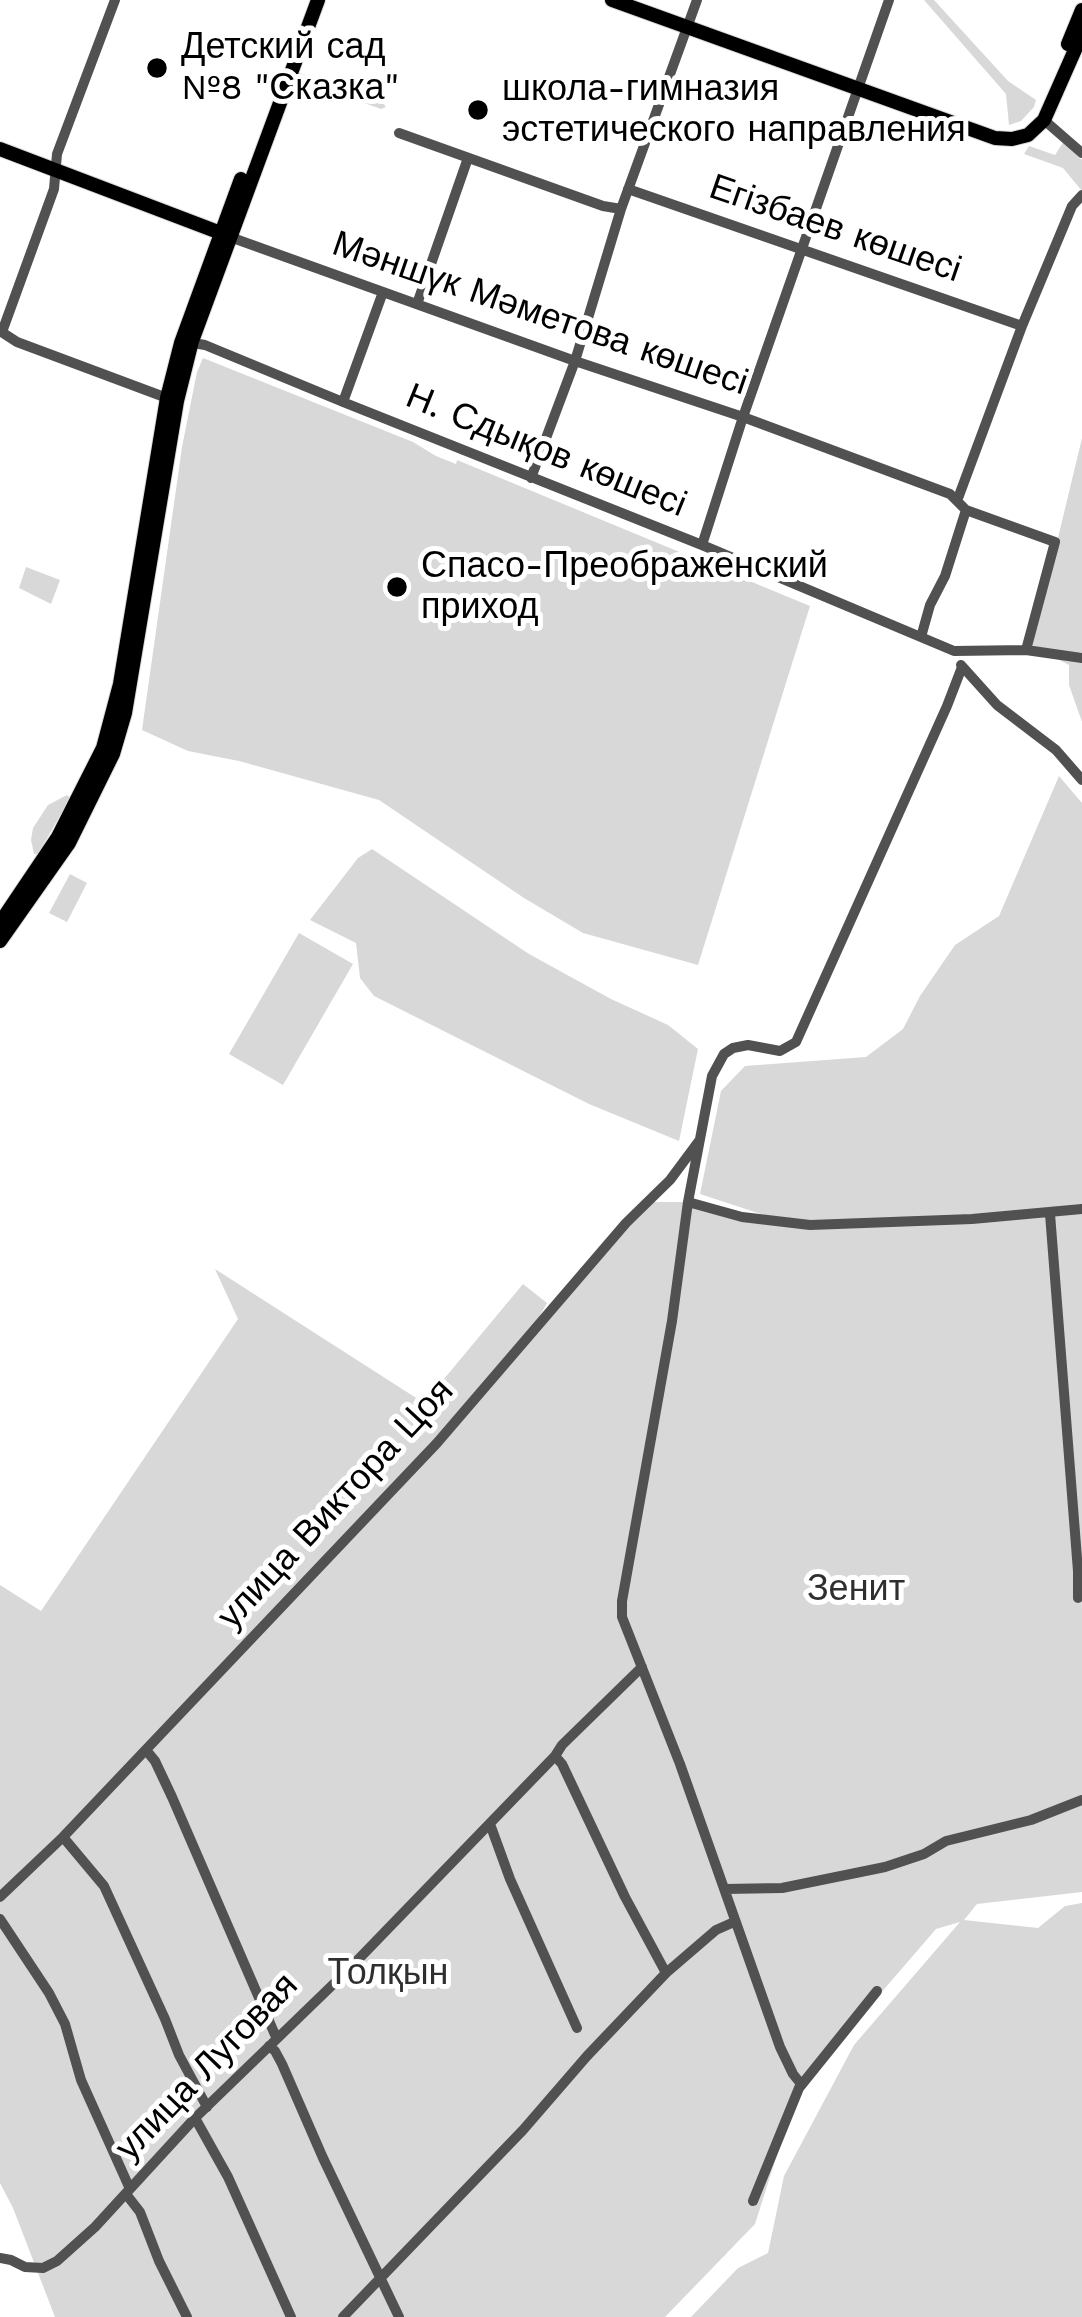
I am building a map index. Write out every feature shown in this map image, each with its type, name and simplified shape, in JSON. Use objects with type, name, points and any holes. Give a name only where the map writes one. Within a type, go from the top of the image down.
[{"type":"main road","points":[[0,941],[69,844],[112,754],[125,713],[167,398],[313,0]]},
{"type":"main road","points":[[612,0],[689,24]]},
{"type":"main road","points":[[632,0],[858,86],[1028,135],[1044,120],[1082,34]]},
{"type":"main road","points":[[1017,134],[1034,119],[1082,10]]},
{"type":"main road","name":"Мәншүк Мәметова көшесі","points":[[0,149],[226,235]]},
{"type":"main road","points":[[0,923],[58,837],[103,748],[120,684],[186,342]]},
{"type":"street","points":[[115,0],[57,154],[54,189],[1,332],[167,398]]},
{"type":"street","points":[[531,478],[697,0]]},
{"type":"street","points":[[702,545],[889,0]]},
{"type":"street","points":[[1044,120],[1082,153]]},
{"type":"street","points":[[400,133],[621,209]]},
{"type":"street","points":[[418,304],[468,158]]},
{"type":"street","name":"Егізбаев көшесі","points":[[628,189],[1022,326]]},
{"type":"street","points":[[921,637],[945,576],[961,505],[1022,326],[1072,206],[1082,196]]},
{"type":"street","name":"Мәншүк Мәметова көшесі","points":[[226,235],[743,417],[950,494],[961,505],[1055,542],[1026,650]]},
{"type":"street","points":[[343,403],[383,292]]},
{"type":"street","name":"Н. Сдықов көшесі","points":[[186,342],[702,545],[954,651]]},
{"type":"street","points":[[1082,658],[1026,650],[954,651],[962,667],[997,705],[1056,750],[1082,780]]},
{"type":"street","points":[[801,2084],[780,2048],[622,1617],[622,1601],[712,1076],[724,1054],[748,1045],[780,1051],[796,1042],[962,667]]},
{"type":"street","name":"улица Виктора Цоя","points":[[0,1897],[62,1838],[437,1443],[626,1223],[670,1180],[701,1138]]},
{"type":"street","points":[[688,1202],[742,1217],[810,1225],[1082,1209]]},
{"type":"street","points":[[1051,1214],[1078,1598]]},
{"type":"street","name":"улица Луговая","points":[[0,2258],[43,2268],[94,2228],[195,2118],[348,1970],[642,1667]]},
{"type":"street","points":[[146,1750],[172,1797],[275,2050],[399,2317]]},
{"type":"street","points":[[555,1756],[666,1973]]},
{"type":"street","points":[[725,1889],[782,1888],[869,1871],[924,1854],[946,1841],[1031,1820],[1082,1800]]},
{"type":"street","points":[[490,1824],[578,2028]]},
{"type":"street","points":[[62,1838],[104,1886],[179,2056],[207,2107]]},
{"type":"street","points":[[0,1918],[65,2024],[81,2080],[187,2317]]},
{"type":"street","points":[[343,2317],[524,2130],[666,1973],[716,1930],[734,1922]]},
{"type":"street","points":[[753,2201],[801,2084],[877,1991]]},
{"type":"street","points":[[195,2118],[228,2177],[291,2317]]},
{"type":"green space","points":[[924,0],[934,0],[1008,81],[1036,100],[1021,121],[1009,125],[1006,94]]},
{"type":"green space","points":[[295,75],[386,107],[298,79]]},
{"type":"green space","points":[[1064,141],[1082,160],[1082,191],[1063,168],[1024,154],[1029,146],[1055,155]]},
{"type":"green space","points":[[203,358],[810,606],[698,965],[583,933],[379,800],[188,751],[142,730],[182,447]]},
{"type":"green space","points":[[1082,438],[1082,722],[1069,685],[1069,665],[1032,646]]},
{"type":"green space","points":[[26,567],[60,580],[51,604],[19,588]]},
{"type":"green space","points":[[1059,776],[1082,803],[1082,1892],[977,1904],[964,1920],[1038,1928],[1065,1906],[1082,1903],[1082,2317],[691,2317],[738,2268],[768,2253],[784,2176],[854,2045],[960,1922],[936,1929],[795,2098],[755,2224],[665,2317],[55,2317],[0,2183],[0,1585],[41,1611],[238,1319],[215,1269],[424,1403],[523,1284],[547,1303],[538,1319],[653,1202],[688,1202],[774,1221],[851,1220],[764,1215],[700,1194],[721,1091],[745,1066],[866,1057],[903,1029],[955,945],[999,916]]},
{"type":"green space","points":[[67,795],[70,798],[34,854],[33,828],[48,805]]},
{"type":"green space","points":[[372,849],[529,954],[668,1025],[698,1049],[679,1141],[589,1104],[374,996],[360,978],[356,943],[310,920],[358,858]]},
{"type":"green space","points":[[70,874],[87,883],[67,922],[49,913]]},
{"type":"green space","points":[[299,933],[353,964],[283,1085],[229,1054]]},
{"type":"place","name":"Детский сад №8 \"Сказка\"","points":[[157,68]]},
{"type":"place","name":"школа-гимназия эстетического направления","points":[[478,110]]},
{"type":"place","name":"Спасо-Преображенский приход","points":[[397,587]]},
{"type":"park label","name":"Зенит","points":[[856,1589]]},
{"type":"park label","name":"Толқын","points":[[388,1973]]}]
